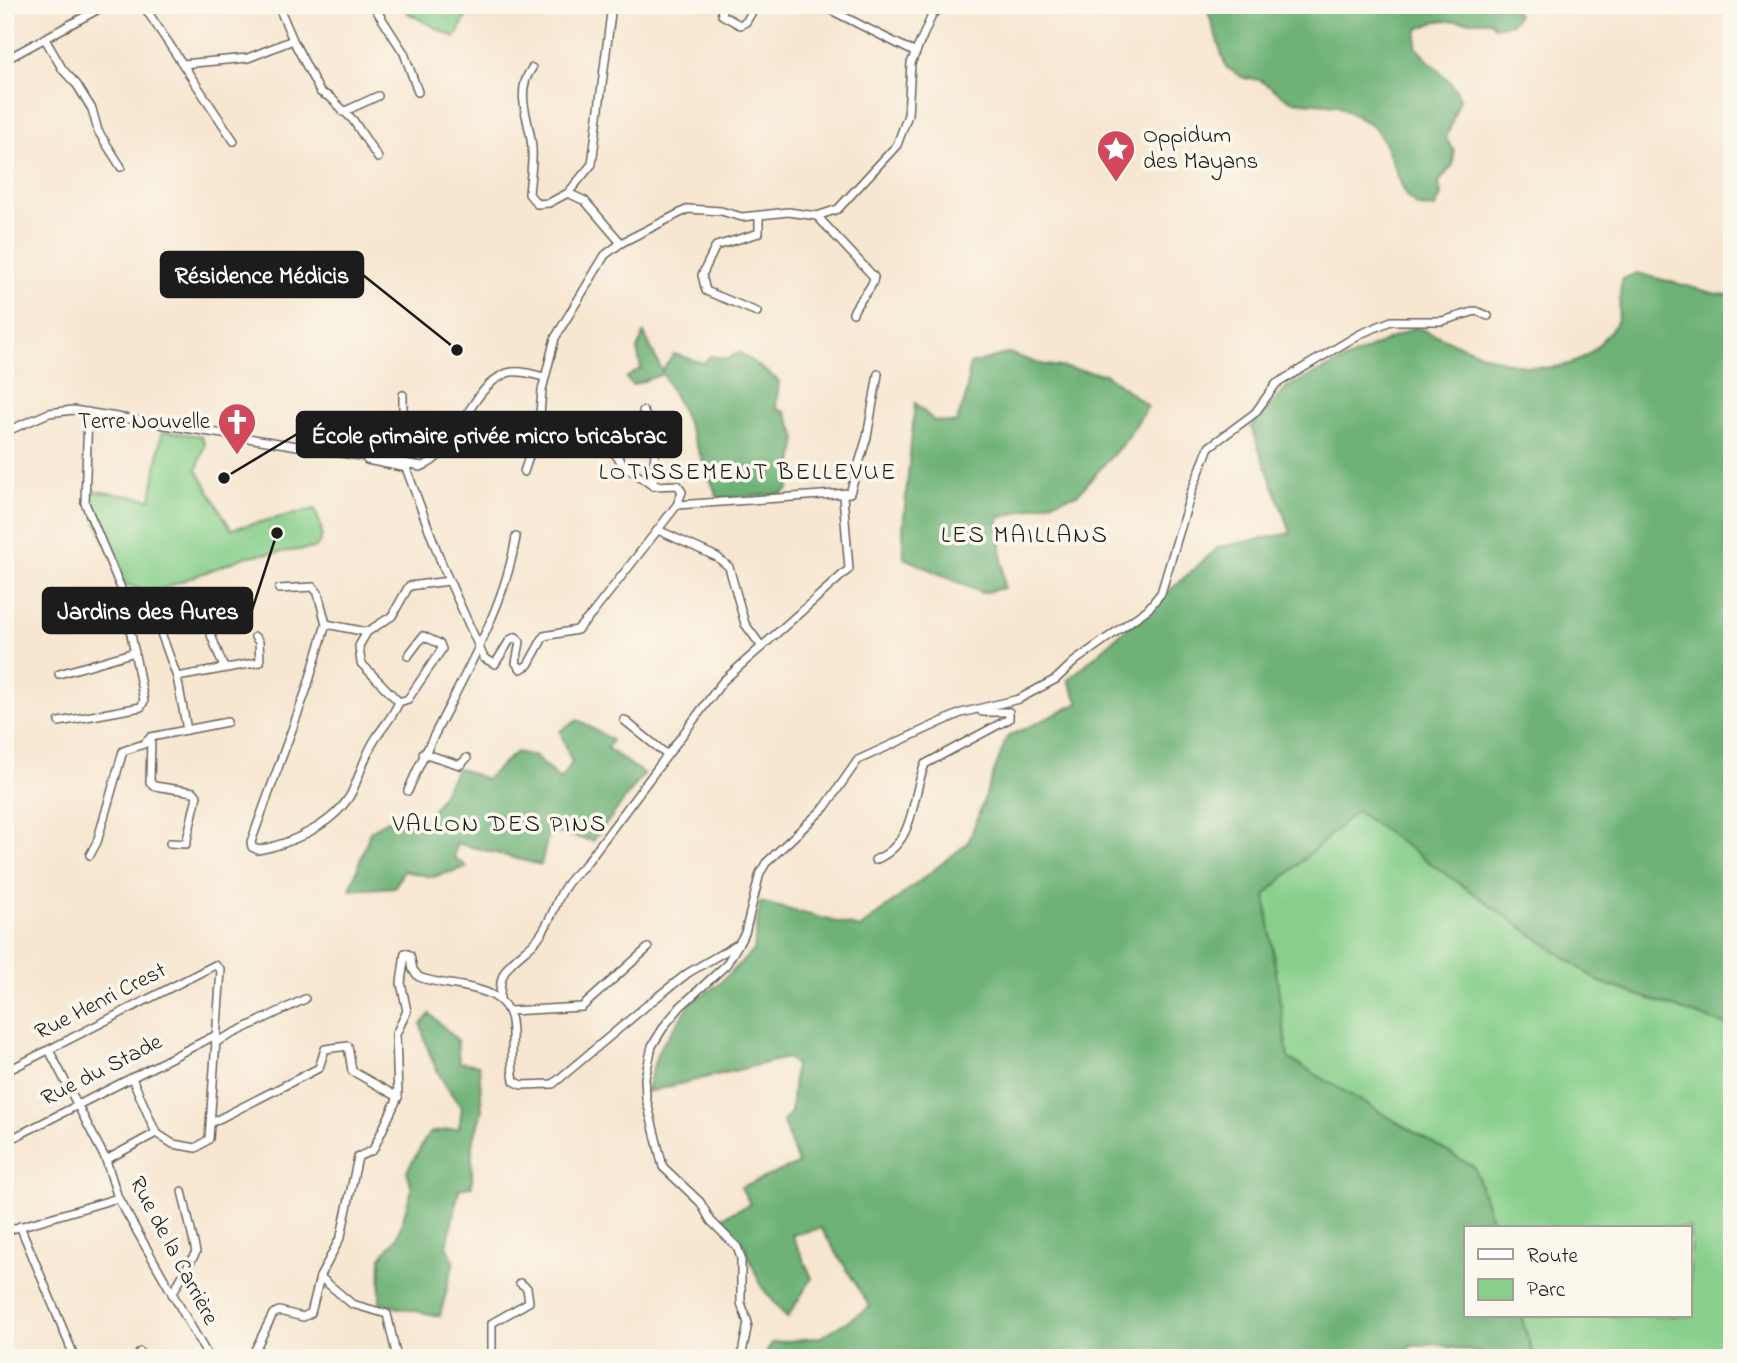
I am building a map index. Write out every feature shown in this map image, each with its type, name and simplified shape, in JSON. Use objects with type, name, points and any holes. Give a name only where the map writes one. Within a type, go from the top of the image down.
[{"type":"street","points":[[5,60],[106,5]]},
{"type":"street","points":[[144,5],[234,141]]},
{"type":"street","points":[[278,5],[320,92],[331,98],[353,120],[378,158]]},
{"type":"street","points":[[373,5],[404,53],[418,92]]},
{"type":"street","points":[[532,68],[526,76],[522,97],[532,149],[529,194],[537,204],[543,204],[568,192],[592,164],[612,5]]},
{"type":"street","points":[[721,5],[722,15],[740,25],[746,22],[756,5]]},
{"type":"street","points":[[821,5],[916,53]]},
{"type":"street","points":[[524,472],[539,426],[545,377],[555,338],[605,255],[621,243],[688,209],[698,207],[742,216],[788,212],[817,216],[838,209],[865,184],[897,145],[908,115],[909,73],[916,53],[933,13],[950,5]]},
{"type":"street","points":[[45,39],[63,70],[77,85],[92,109],[98,131],[121,167]]},
{"type":"street","points":[[183,64],[248,58],[293,40]]},
{"type":"street","points":[[343,112],[378,96]]},
{"type":"street","points":[[568,192],[585,201],[621,243]]},
{"type":"street","points":[[757,312],[706,291],[702,275],[716,246],[760,233],[759,216]]},
{"type":"street","points":[[817,216],[874,277],[874,283],[856,302],[853,313]]},
{"type":"street","points":[[741,1358],[748,1323],[741,1303],[741,1258],[737,1247],[711,1221],[700,1202],[663,1167],[646,1098],[645,1078],[652,1046],[665,1025],[680,1007],[726,965],[740,943],[754,904],[760,873],[766,863],[825,807],[858,760],[952,718],[1019,699],[1056,679],[1075,661],[1148,609],[1161,593],[1192,490],[1209,447],[1255,413],[1276,384],[1360,334],[1391,321],[1442,321],[1476,312],[1488,316]]},
{"type":"street","points":[[5,432],[61,410],[88,412],[405,466],[422,466],[443,452],[470,406],[499,378],[509,372],[545,377]]},
{"type":"street","points":[[677,505],[843,496],[850,493],[867,437],[878,374]]},
{"type":"street","points":[[403,395],[405,466],[443,567],[477,645],[487,662],[495,664],[510,640],[519,639],[516,663],[517,667],[524,669],[544,636],[577,630],[592,614],[677,505],[682,492],[678,485],[653,486],[626,467],[613,452],[544,433],[539,426]]},
{"type":"street","points":[[643,411],[656,434],[653,486]]},
{"type":"street","points":[[59,722],[141,706],[144,701],[123,593],[85,503],[88,412]]},
{"type":"street","points":[[500,1000],[502,977],[516,958],[537,939],[551,918],[556,897],[567,880],[584,866],[723,681],[849,569],[843,496]]},
{"type":"street","points":[[658,530],[717,556],[729,568],[745,624],[762,647]]},
{"type":"street","points":[[408,791],[423,753],[508,577],[516,537]]},
{"type":"street","points":[[432,582],[443,567]]},
{"type":"street","points":[[399,702],[361,663],[358,653],[367,632],[392,616],[409,586],[449,581]]},
{"type":"street","points":[[279,589],[313,587],[318,593],[326,624],[306,691],[251,842],[252,847],[258,850],[281,843],[336,817],[352,792],[376,738],[387,727],[399,702],[408,699],[442,649],[434,640],[423,636],[408,656]]},
{"type":"street","points":[[123,593],[149,600],[177,677],[187,730]]},
{"type":"street","points":[[326,624],[367,632]]},
{"type":"street","points":[[211,635],[224,668]]},
{"type":"street","points":[[177,677],[260,662],[259,642],[255,637]]},
{"type":"street","points":[[59,674],[135,652]]},
{"type":"street","points":[[875,860],[888,855],[905,836],[925,764],[1009,719],[1009,712],[986,711],[952,718]]},
{"type":"street","points":[[624,720],[666,754]]},
{"type":"street","points":[[90,855],[97,842],[123,751],[144,744],[151,737],[228,722]]},
{"type":"street","points":[[151,737],[150,782],[154,786],[194,792],[197,796],[186,844],[170,843]]},
{"type":"street","points":[[423,753],[460,765],[467,758]]},
{"type":"street","points":[[251,1358],[273,1314],[279,1311],[308,1317],[320,1277],[341,1236],[358,1157],[373,1150],[398,1097],[396,1034],[407,1011],[401,983],[405,953],[410,956],[413,970],[419,977],[479,990],[500,1000],[509,1012],[514,1082],[522,1085],[552,1084],[661,994],[740,943]]},
{"type":"street","points":[[509,1012],[582,1007],[648,948]]},
{"type":"street","name":"Rue Henri Crest","points":[[5,1072],[215,965],[221,970],[216,1039]]},
{"type":"street","name":"Rue du Stade","points":[[5,1142],[132,1078],[306,999]]},
{"type":"street","points":[[132,1078],[156,1133],[173,1144],[196,1147],[209,1139],[216,1039]]},
{"type":"street","points":[[211,1123],[319,1068],[325,1049],[348,1046],[352,1072],[398,1097]]},
{"type":"street","name":"Rue de la Carrière","points":[[49,1050],[106,1160],[118,1198],[209,1358]]},
{"type":"street","points":[[106,1160],[156,1133]]},
{"type":"street","points":[[172,1294],[195,1252],[182,1191]]},
{"type":"street","points":[[5,1231],[118,1198]]},
{"type":"street","points":[[20,1226],[75,1358]]},
{"type":"street","points":[[320,1277],[352,1304],[387,1314],[397,1358]]},
{"type":"street","points":[[492,1358],[492,1323],[529,1302],[527,1288],[520,1283]]},
{"type":"green space","points":[[410,5],[472,5],[455,38],[406,12]]},
{"type":"green space","points":[[1206,5],[1513,5],[1518,15],[1511,23],[1495,27],[1490,21],[1437,21],[1418,29],[1416,47],[1451,84],[1460,98],[1446,139],[1454,150],[1453,165],[1439,182],[1441,196],[1435,208],[1418,207],[1406,196],[1386,146],[1375,128],[1338,105],[1291,101],[1260,80],[1244,78],[1226,67]]},
{"type":"green space","points":[[1637,273],[1717,294],[1732,295],[1732,1027],[1600,982],[1356,811],[1265,895],[1288,1058],[1475,1168],[1493,1226],[1464,1226],[1464,1318],[1522,1318],[1534,1358],[1504,1358],[1435,1344],[1412,1346],[1394,1358],[763,1358],[772,1343],[821,1337],[870,1307],[821,1228],[792,1235],[812,1278],[787,1318],[761,1286],[743,1242],[718,1219],[750,1204],[741,1187],[798,1164],[783,1122],[791,1112],[795,1064],[787,1058],[646,1092],[658,1051],[691,1003],[720,983],[754,950],[760,902],[860,928],[968,843],[1007,737],[1079,703],[1068,680],[1219,547],[1291,533],[1251,427],[1287,387],[1415,327],[1509,363],[1559,367],[1581,359],[1600,343],[1617,322],[1622,279]]},
{"type":"green space","points":[[644,333],[662,371],[674,354],[704,363],[710,356],[728,359],[739,352],[779,381],[776,408],[786,413],[797,438],[789,488],[782,494],[718,498],[682,411],[663,374],[632,385],[626,378],[641,368],[637,349]]},
{"type":"green space","points":[[1009,353],[1040,364],[1105,374],[1148,406],[1126,440],[1078,494],[999,518],[1004,588],[982,593],[904,558],[903,527],[915,403],[934,421],[956,423],[966,396],[970,364]]},
{"type":"green space","points":[[162,431],[201,436],[205,444],[197,470],[231,529],[315,509],[322,535],[319,544],[315,548],[248,556],[151,593],[125,584],[97,523],[88,490],[151,499]]},
{"type":"green space","points":[[578,720],[612,740],[607,748],[644,774],[593,841],[549,831],[541,865],[457,843],[454,857],[467,867],[433,877],[403,871],[395,887],[350,890],[370,832],[387,820],[423,828],[457,768],[486,779],[516,752],[534,756],[560,780],[572,763],[560,731]]},
{"type":"green space","points":[[1356,810],[1600,982],[1732,1027],[1732,1358],[1534,1358],[1522,1318],[1692,1318],[1692,1226],[1493,1226],[1475,1168],[1288,1058],[1265,895]]},
{"type":"green space","points":[[430,1014],[457,1040],[459,1062],[479,1065],[482,1111],[472,1145],[472,1186],[459,1189],[447,1246],[454,1261],[440,1316],[380,1304],[381,1257],[397,1238],[412,1189],[407,1171],[429,1133],[459,1128],[462,1108],[436,1069],[424,1036],[421,1024]]},
{"type":"place","name":"Oppidum des Mayans","points":[[1116,183]]},
{"type":"place","name":"Résidence Médicis","points":[[457,350]]},
{"type":"place","name":"Terre Nouvelle","points":[[237,456]]},
{"type":"place","name":"École primaire privée micro bricabrac","points":[[224,478]]},
{"type":"place","name":"Jardins des Aures","points":[[277,533]]},
{"type":"district","name":"LOTISSEMENT BELLEVUE","points":[[748,473]]},
{"type":"district","name":"LES MAILLANS","points":[[1025,536]]},
{"type":"district","name":"VALLON DES PINS","points":[[500,825]]}]
